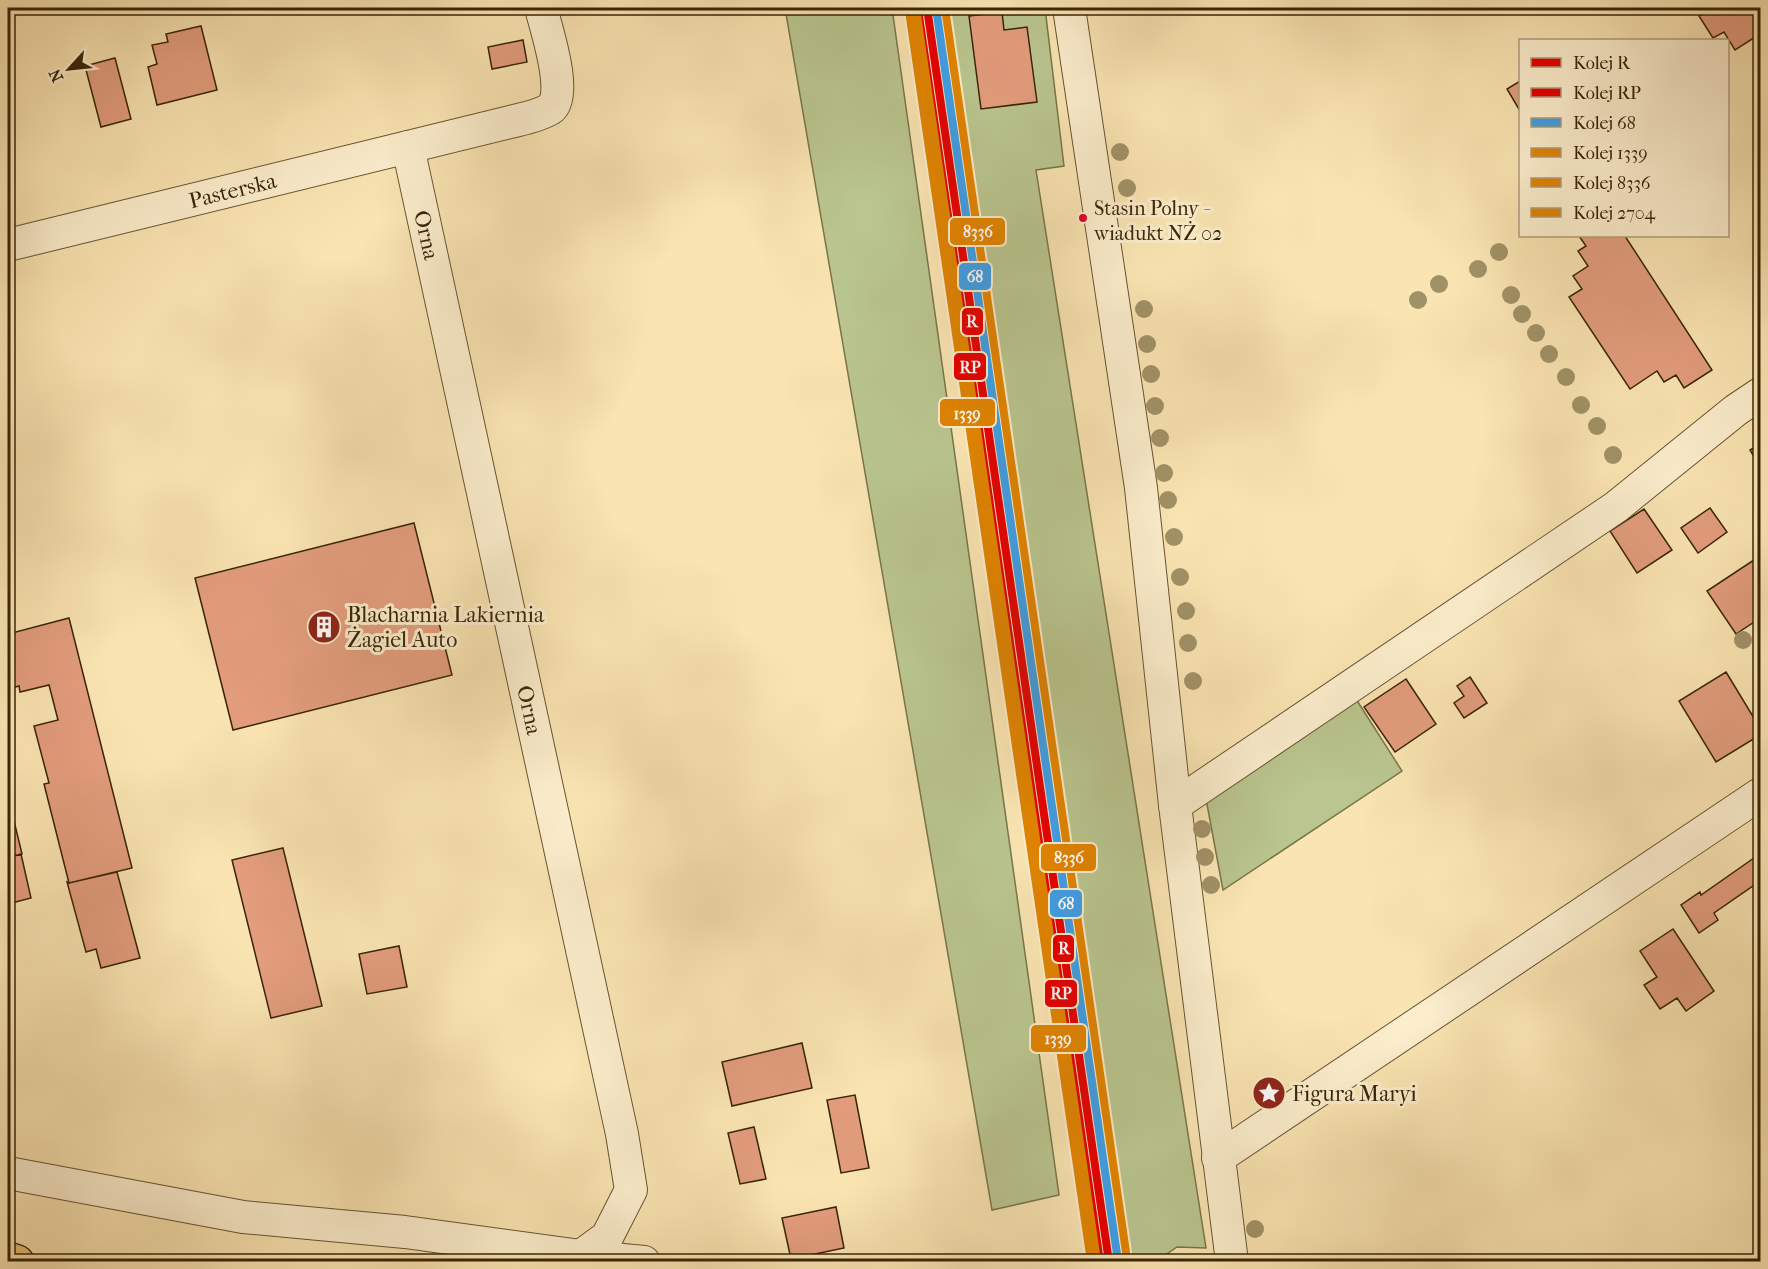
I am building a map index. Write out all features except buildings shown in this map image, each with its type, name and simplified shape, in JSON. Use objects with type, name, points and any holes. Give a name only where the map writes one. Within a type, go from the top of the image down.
[{"type":"main road","points":[[8,1259],[17,1262]]},
{"type":"street","name":"Pasterska","points":[[8,245],[550,110],[558,101],[559,87],[541,8]]},
{"type":"street","points":[[1069,8],[1141,488],[1175,805],[1232,1262]]},
{"type":"street","name":"Orna","points":[[408,147],[622,1134],[631,1190],[607,1237],[581,1256]]},
{"type":"street","points":[[1175,805],[1616,507],[1736,410],[1761,394]]},
{"type":"street","points":[[1218,1158],[1761,794]]},
{"type":"street","points":[[8,1173],[243,1217],[405,1232],[581,1256],[644,1262]]},
{"type":"green space","points":[[785,8],[892,8],[1059,1195],[992,1210]]},
{"type":"green space","points":[[942,8],[1045,8],[1064,166],[1036,170],[1206,1248],[1177,1247],[1161,1258],[1132,1259],[1127,1248]]},
{"type":"green space","points":[[1356,699],[1402,771],[1223,890],[1206,799]]},
{"type":"rail line","name":"2704","points":[[916,8],[1097,1261]]},
{"type":"rail line","name":"R","points":[[927,8],[1109,1262]]},
{"type":"rail line","name":"68","points":[[936,8],[1118,1261]]},
{"type":"rail line","name":"8336","points":[[945,8],[1127,1259]]},
{"type":"rail line","name":"RP","points":[[918,9],[1100,1262]]},
{"type":"rail line","name":"1339","points":[[909,11],[1091,1262]]},
{"type":"place","name":"Stasin Polny - wiadukt NŻ 02","points":[[1083,218]]},
{"type":"place","name":"Blacharnia Lakiernia Żagiel Auto","points":[[324,627]]},
{"type":"place","name":"Figura Maryi","points":[[1269,1093]]}]
